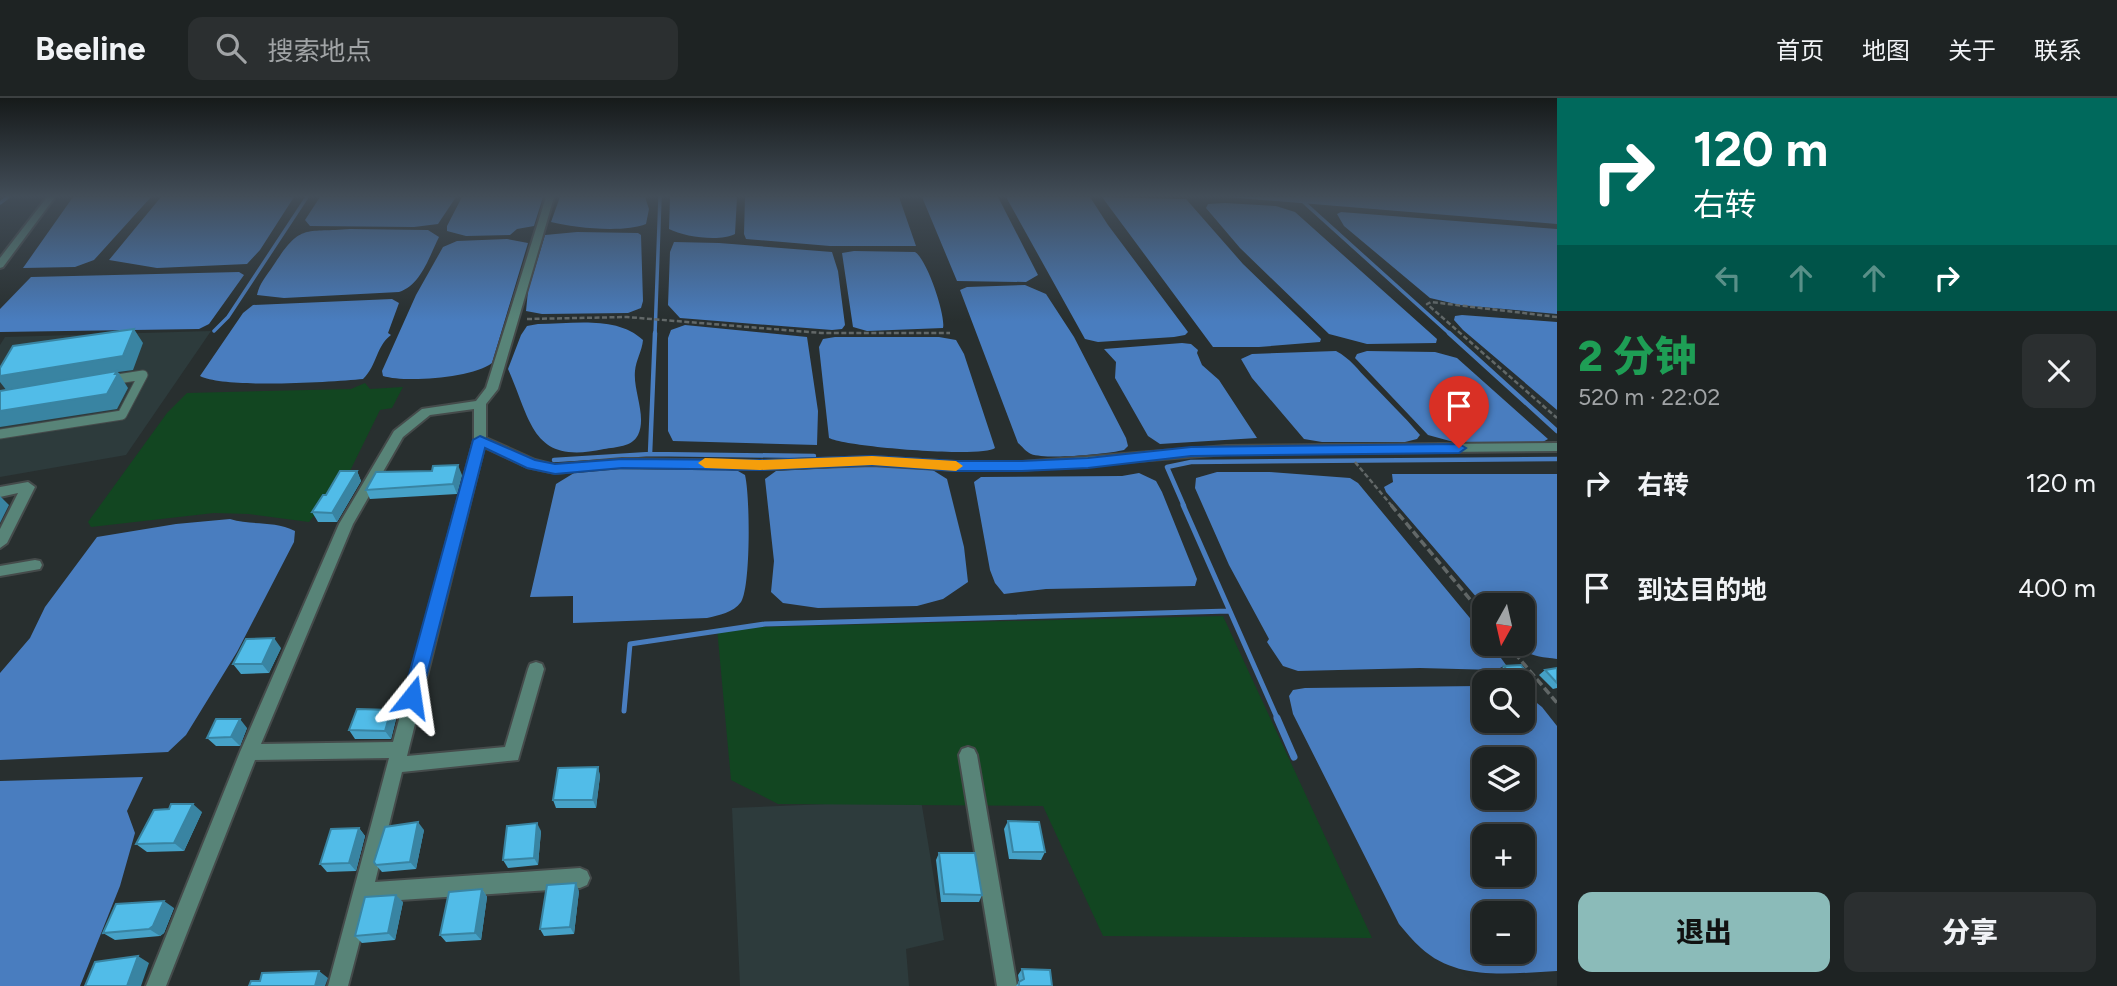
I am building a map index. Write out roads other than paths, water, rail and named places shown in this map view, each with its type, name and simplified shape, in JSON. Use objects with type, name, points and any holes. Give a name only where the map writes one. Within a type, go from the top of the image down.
[{"type":"street","points":[[0,265],[20,238]]},
{"type":"street","points":[[338,986],[480,440],[481,404],[492,389],[537,238]]},
{"type":"street","points":[[156,986],[249,752],[346,524],[398,434],[426,412],[481,404]]},
{"type":"street","points":[[480,440],[532,464],[555,469],[622,463],[760,465],[872,461],[956,466],[1022,466],[1088,463],[1191,452],[1557,447]]},
{"type":"street","points":[[0,492],[28,487],[0,543]]},
{"type":"street","points":[[0,571],[36,565]]},
{"type":"street","points":[[249,752],[396,758],[512,754],[536,669]]},
{"type":"street","points":[[968,755],[1007,986]]},
{"type":"street","points":[[362,892],[580,878]]},
{"type":"lane","points":[[0,434],[122,415],[143,375],[104,381]]},
{"type":"water","points":[[44,238],[114,238],[94,260],[75,267],[23,268]]},
{"type":"water","points":[[127,238],[267,238],[247,264],[157,268],[109,260]]},
{"type":"water","points":[[295,238],[438,238],[419,277],[399,292],[284,298],[257,295],[266,276]]},
{"type":"water","points":[[544,238],[641,238],[641,308],[628,313],[542,314],[526,311],[528,291]]},
{"type":"water","points":[[913,238],[916,246],[830,246],[746,239]]},
{"type":"water","points":[[939,238],[1019,238],[1038,275],[1026,282],[957,281]]},
{"type":"water","points":[[1029,238],[1118,238],[1188,332],[1174,337],[1098,342],[1085,339]]},
{"type":"water","points":[[1133,238],[1221,238],[1243,264],[1321,339],[1320,342],[1259,347],[1213,347]]},
{"type":"water","points":[[1232,238],[1325,238],[1437,339],[1436,343],[1367,344],[1329,334]]},
{"type":"water","points":[[1359,238],[1557,238],[1557,314],[1460,305],[1430,298]]},
{"type":"water","points":[[507,239],[528,243],[492,363],[470,372],[439,378],[407,379],[383,376],[382,371],[416,295],[443,247],[457,241]]},
{"type":"water","points":[[674,242],[832,252],[838,271],[845,325],[842,329],[832,330],[680,318],[668,305],[670,252]]},
{"type":"water","points":[[915,252],[925,265],[935,288],[942,312],[943,328],[867,331],[853,327],[842,253]]},
{"type":"water","points":[[239,272],[244,275],[209,324],[199,329],[0,332],[0,309],[31,277]]},
{"type":"water","points":[[1025,285],[1046,294],[1074,337],[1126,438],[1128,446],[1124,450],[1091,455],[1039,456],[1027,452],[1018,443],[960,290],[967,287]]},
{"type":"water","points":[[392,299],[399,303],[388,333],[391,335],[382,345],[363,379],[255,383],[213,380],[200,376],[243,313],[253,305]]},
{"type":"water","points":[[1455,316],[1557,322],[1557,410],[1463,330],[1454,320]]},
{"type":"water","points":[[607,324],[632,332],[643,340],[635,371],[641,420],[638,435],[632,442],[618,447],[580,452],[562,451],[548,445],[538,435],[508,369],[527,326]]},
{"type":"water","points":[[685,325],[807,337],[818,411],[817,445],[673,441],[668,431],[668,338],[671,330]]},
{"type":"water","points":[[939,337],[956,340],[964,354],[995,448],[985,451],[942,452],[860,445],[829,438],[819,347],[823,339]]},
{"type":"water","points":[[1191,344],[1198,350],[1202,365],[1219,380],[1257,438],[1160,444],[1148,436],[1115,378],[1116,362],[1104,349]]},
{"type":"water","points":[[1336,351],[1354,364],[1408,421],[1420,435],[1417,439],[1405,442],[1322,442],[1304,439],[1252,378],[1241,359],[1252,354]]},
{"type":"water","points":[[1367,351],[1435,352],[1457,358],[1548,439],[1541,443],[1461,444],[1428,435],[1355,358],[1357,354]]},
{"type":"water","points":[[889,465],[931,469],[947,479],[964,547],[968,582],[943,599],[917,606],[818,608],[783,603],[771,592],[774,561],[765,479],[776,471]]},
{"type":"water","points":[[617,469],[726,470],[745,475],[749,520],[748,560],[744,593],[738,606],[726,613],[707,618],[573,623],[573,596],[530,597],[556,484],[574,473]]},
{"type":"water","points":[[1217,472],[1270,472],[1350,478],[1358,483],[1472,621],[1472,656],[1500,656],[1506,665],[1496,670],[1420,668],[1298,671],[1283,666],[1267,642],[1269,639],[1229,565],[1195,488],[1196,478]]},
{"type":"water","points":[[1139,473],[1156,481],[1162,492],[1197,579],[1195,586],[1046,589],[1004,594],[995,583],[990,570],[974,482],[981,477],[1122,476]]},
{"type":"water","points":[[1392,474],[1557,474],[1557,659],[1535,656],[1535,593],[1473,593],[1386,492],[1384,487],[1393,482]]},
{"type":"water","points":[[230,519],[287,528],[295,531],[294,542],[237,652],[186,735],[168,752],[0,760],[0,673],[30,638],[45,607],[97,537],[176,524]]},
{"type":"water","points":[[1472,686],[1472,733],[1535,733],[1535,701],[1542,707],[1557,726],[1557,971],[1504,974],[1468,971],[1436,959],[1421,948],[1399,924],[1293,714],[1289,696],[1293,690]]},
{"type":"water","points":[[143,777],[127,811],[135,833],[120,886],[80,986],[0,986],[0,781]]},
{"type":"waterway","points":[[214,331],[228,317],[280,238]]},
{"type":"waterway","points":[[655,335],[658,238]]},
{"type":"waterway","points":[[1344,238],[1451,335]]},
{"type":"waterway","points":[[650,454],[655,333]]},
{"type":"waterway","points":[[1449,333],[1557,431]]},
{"type":"waterway","points":[[554,460],[650,454]]},
{"type":"waterway","points":[[650,454],[814,456]]},
{"type":"waterway","points":[[1184,506],[1167,467],[1191,462],[1557,459]]},
{"type":"waterway","points":[[1183,505],[1278,720]]},
{"type":"waterway","points":[[624,711],[630,644],[765,624],[1229,611]]},
{"type":"waterway","points":[[1277,718],[1294,757]]}]
